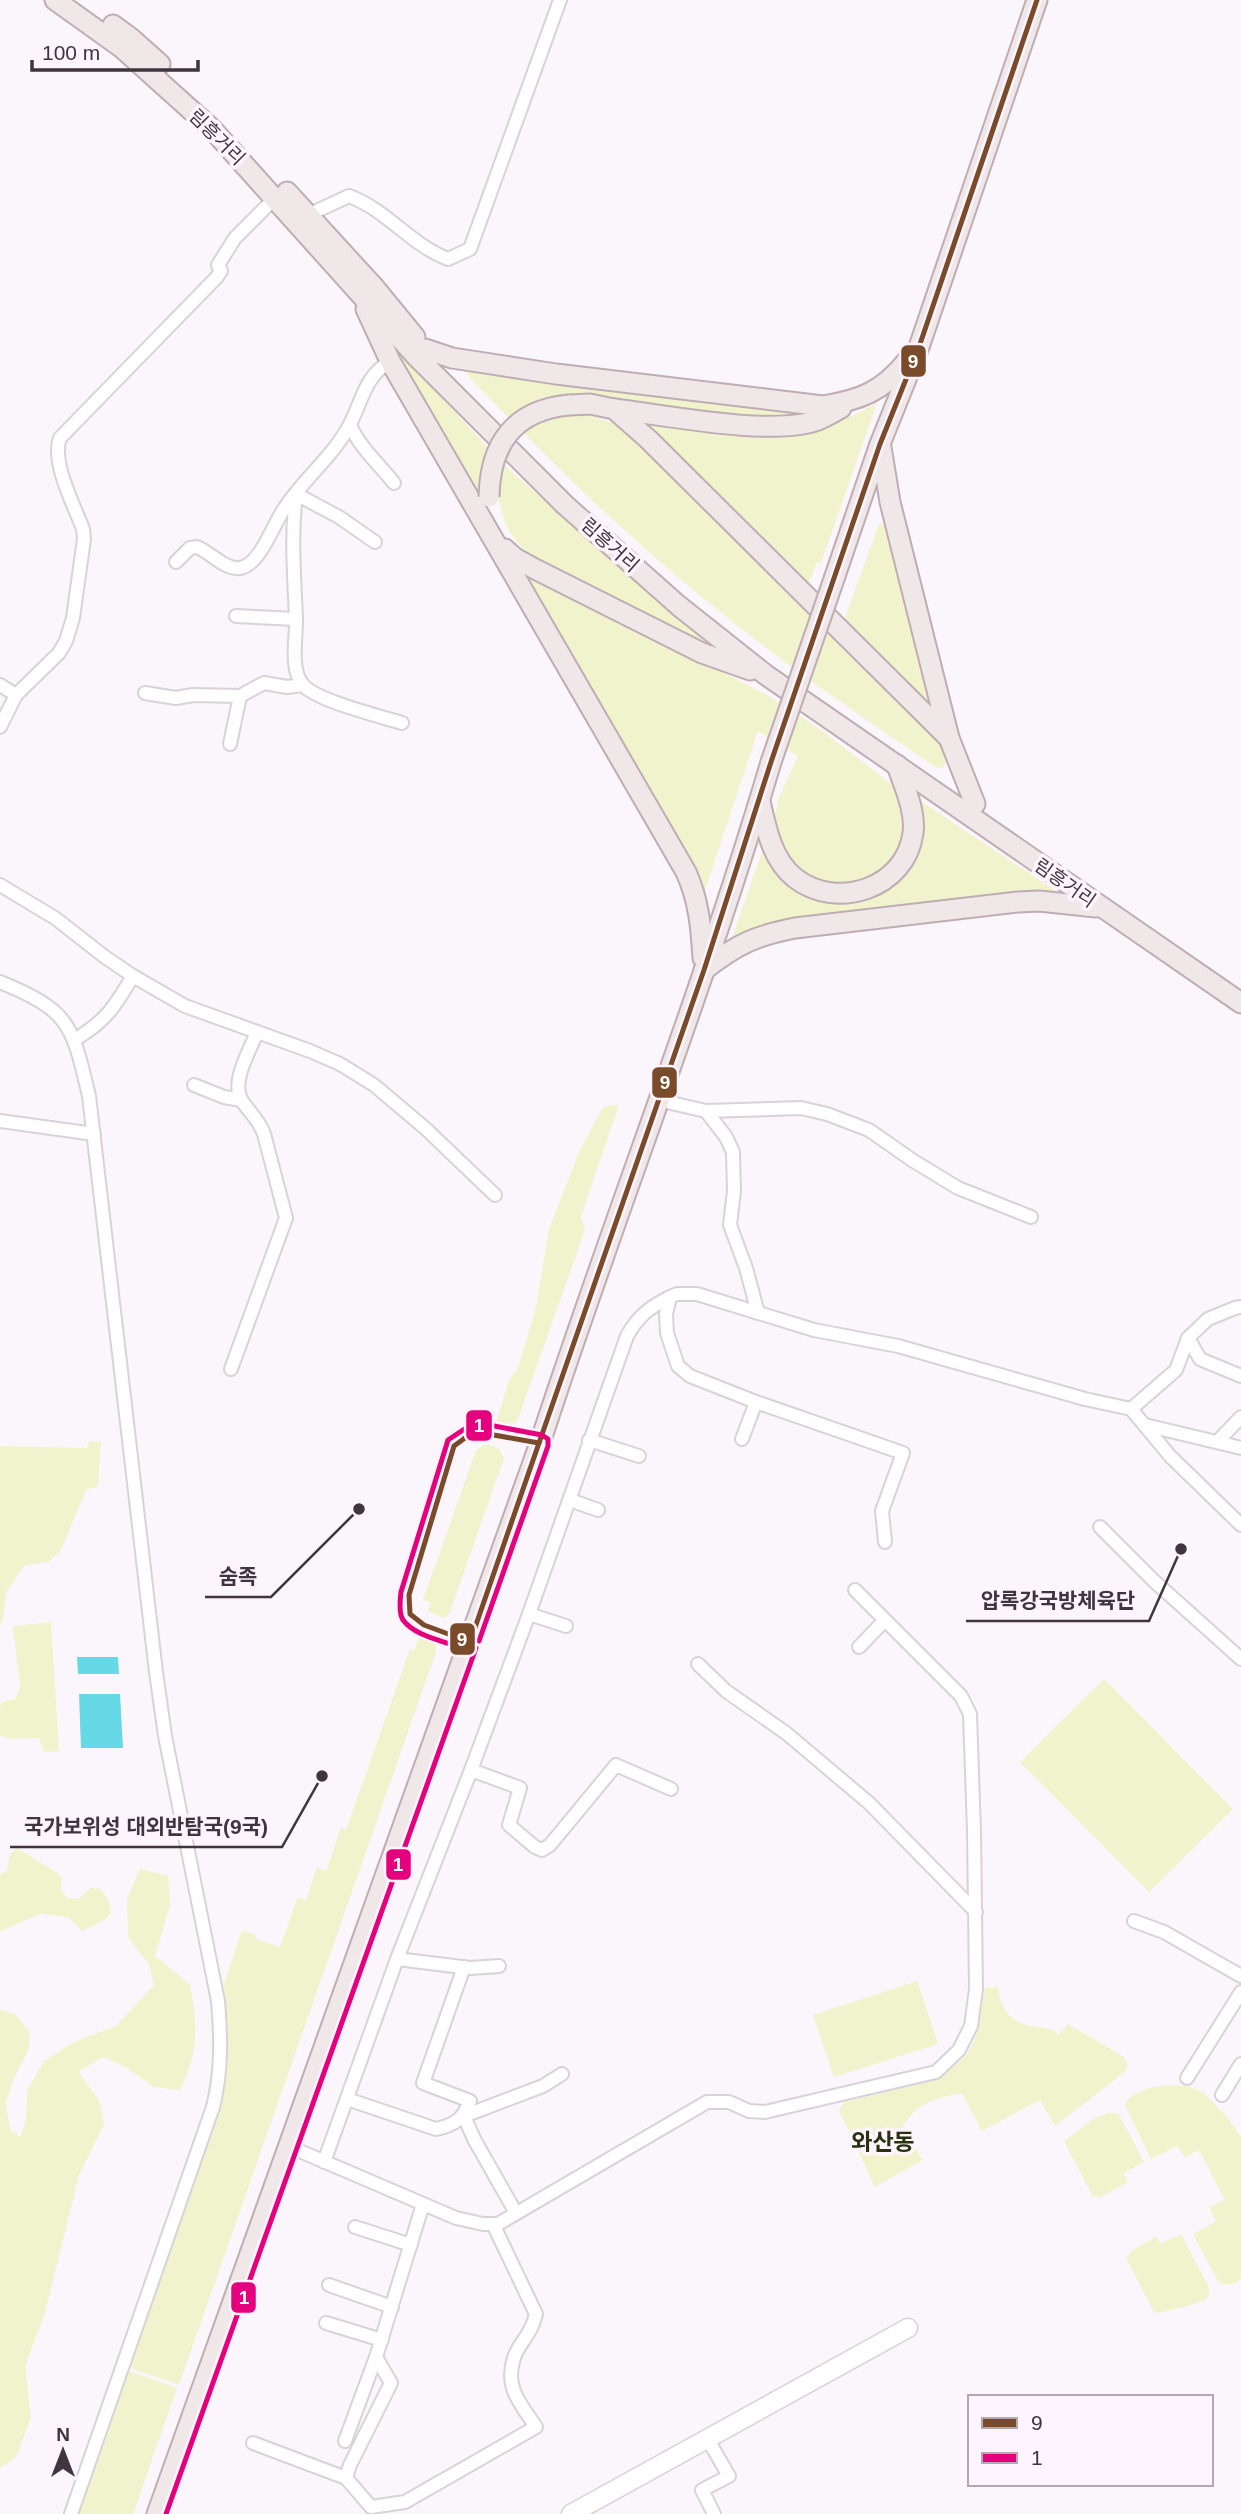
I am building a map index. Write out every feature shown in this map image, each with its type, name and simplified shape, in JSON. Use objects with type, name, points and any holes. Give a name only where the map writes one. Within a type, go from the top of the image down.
[{"type":"main road","name":"림흥거리","points":[[55,0],[122,48],[212,129],[415,355],[565,505],[679,607],[766,675],[1241,1003]]},
{"type":"main road","name":"림흥거리","points":[[77,0],[132,39],[223,121],[374,287],[425,349],[574,497],[685,594],[771,664],[1241,988]]},
{"type":"main road","points":[[157,2514],[540,1444],[704,970],[771,762],[880,444],[919,347],[1037,0]]},
{"type":"main road","points":[[360,295],[390,361],[686,872],[700,912],[704,970]]},
{"type":"main road","points":[[766,675],[690,647],[515,558],[496,542],[489,497],[493,461],[505,437],[524,418],[552,407],[590,404],[762,426],[795,425],[817,420],[879,389],[895,376],[919,347]]},
{"type":"main road","points":[[425,349],[452,358],[556,374],[782,403],[822,407],[855,401]]},
{"type":"main road","points":[[614,409],[648,439],[949,738]]},
{"type":"main road","points":[[880,444],[890,502],[949,738],[975,804]]},
{"type":"main road","points":[[760,801],[774,849],[782,864],[796,878],[814,889],[837,893],[856,892],[873,887],[890,877],[908,850],[913,833],[913,817],[897,765]]},
{"type":"main road","points":[[704,970],[741,943],[772,932],[795,928],[1018,902],[1039,901],[1100,908]]},
{"type":"street","points":[[308,215],[349,196],[366,202],[431,252],[448,259],[470,249],[560,0]]},
{"type":"street","points":[[0,727],[16,695],[59,653],[73,618],[84,539],[83,528],[59,466],[57,454],[60,438],[216,278],[221,271],[218,265],[235,239],[275,198]]},
{"type":"street","points":[[176,562],[191,548],[197,547],[232,567],[241,568],[256,559],[285,508],[350,425],[370,379],[390,361]]},
{"type":"street","points":[[350,425],[357,443],[380,465],[394,484]]},
{"type":"street","points":[[296,494],[339,517],[375,542]]},
{"type":"street","points":[[296,494],[292,548],[296,668],[303,685],[326,699],[402,723]]},
{"type":"street","points":[[236,616],[296,619]]},
{"type":"street","points":[[145,693],[176,698],[193,695],[240,696],[264,683],[288,687],[303,685]]},
{"type":"street","points":[[0,685],[16,695]]},
{"type":"street","points":[[230,744],[240,696]]},
{"type":"street","points":[[0,885],[55,918],[133,976],[185,1006],[340,1064],[374,1084],[495,1195]]},
{"type":"street","points":[[76,1039],[111,1013],[133,976]]},
{"type":"street","points":[[0,982],[29,994],[55,1010],[76,1039],[89,1096],[156,1672],[165,1736],[218,2001],[221,2065],[213,2108],[71,2514]]},
{"type":"street","points":[[231,1368],[286,1218],[260,1122],[241,1100],[237,1090],[257,1032]]},
{"type":"street","points":[[194,1086],[241,1100]]},
{"type":"street","points":[[658,1100],[706,1111],[801,1108],[827,1114],[869,1130],[958,1188],[1031,1217]]},
{"type":"street","points":[[706,1111],[726,1137],[733,1152],[734,1191],[730,1225],[758,1312]]},
{"type":"street","points":[[0,1121],[94,1134]]},
{"type":"street","points":[[324,2162],[397,1959],[529,1614],[627,1336],[636,1320],[654,1305],[677,1294],[697,1294],[814,1331],[898,1346],[1131,1409],[1198,1486],[1241,1525]]},
{"type":"street","points":[[670,1297],[666,1314],[667,1334],[678,1367],[690,1376],[903,1453],[882,1511],[885,1542]]},
{"type":"street","points":[[1131,1409],[1176,1370],[1188,1338],[1208,1319],[1241,1307]]},
{"type":"street","points":[[1188,1338],[1200,1359],[1241,1378]]},
{"type":"street","points":[[741,1439],[756,1402]]},
{"type":"street","points":[[1218,1441],[1241,1417]]},
{"type":"street","points":[[1145,1425],[1241,1448]]},
{"type":"street","points":[[589,1440],[639,1456]]},
{"type":"street","points":[[570,1500],[598,1510]]},
{"type":"street","points":[[1100,1527],[1154,1581],[1241,1659]]},
{"type":"street","points":[[288,2146],[456,2218],[483,2224],[498,2224],[706,2102],[729,2102],[749,2111],[765,2112],[936,2072],[959,2050],[971,2026],[976,1989],[970,1714],[961,1696],[855,1590]]},
{"type":"street","points":[[529,1614],[566,1626]]},
{"type":"street","points":[[859,1647],[885,1620]]},
{"type":"street","points":[[698,1664],[726,1690],[786,1733],[869,1803],[976,1912]]},
{"type":"street","points":[[471,1770],[520,1788],[509,1825],[542,1850],[550,1845],[616,1765],[671,1789]]},
{"type":"street","points":[[1134,1921],[1164,1933],[1241,1976]]},
{"type":"street","points":[[397,1959],[464,1967],[499,1966]]},
{"type":"street","points":[[464,1967],[423,2083],[470,2101],[464,2116],[516,2213]]},
{"type":"street","points":[[1187,2078],[1241,1992]]},
{"type":"street","points":[[1222,2095],[1241,2064]]},
{"type":"street","points":[[347,2099],[436,2129],[543,2085],[562,2074]]},
{"type":"street","points":[[345,2441],[382,2340],[423,2204]]},
{"type":"street","points":[[253,2443],[346,2477],[371,2507],[405,2502],[536,2427],[511,2389],[514,2357],[533,2329],[536,2314],[493,2224]]},
{"type":"street","points":[[355,2227],[411,2245]]},
{"type":"street","points":[[329,2285],[392,2307]]},
{"type":"street","points":[[326,2323],[382,2340]]},
{"type":"street","points":[[572,2514],[908,2328]]},
{"type":"street","points":[[346,2477],[391,2383],[376,2357]]},
{"type":"street","points":[[707,2438],[729,2476],[702,2490],[714,2514]]},
{"type":"green space","points":[[406,357],[504,465],[702,639],[704,646],[542,564],[524,549],[507,526],[498,495],[477,496],[399,358]]},
{"type":"green space","points":[[459,366],[798,411],[801,417],[749,420],[565,396],[567,415],[583,414],[621,425],[914,711],[946,753],[944,767],[937,768],[841,702],[708,602],[597,505]]},
{"type":"green space","points":[[877,403],[821,563],[817,562],[806,591],[649,428],[651,421],[819,427],[854,415]]},
{"type":"green space","points":[[879,524],[887,525],[935,711],[842,626]]},
{"type":"green space","points":[[538,576],[767,695],[821,730],[894,786],[899,794],[906,832],[896,860],[858,887],[810,882],[783,855],[774,821],[778,800],[798,756],[758,731],[703,896],[527,578]]},
{"type":"green space","points":[[916,798],[1056,891],[1058,896],[730,944],[765,843],[793,884],[887,885]]},
{"type":"green space","points":[[619,1105],[581,1216],[585,1230],[517,1422],[508,1425],[496,1422],[509,1381],[518,1368],[536,1307],[549,1229],[579,1152],[603,1107]]},
{"type":"green space","points":[[89,1441],[101,1442],[98,1486],[86,1490],[61,1550],[50,1561],[24,1566],[7,1591],[0,1623],[0,1446],[87,1448]]},
{"type":"green space","points":[[486,1444],[498,1448],[504,1458],[450,1612],[442,1618],[428,1611],[431,1602],[423,1600],[476,1450]]},
{"type":"green space","points":[[51,1622],[59,1751],[44,1752],[39,1738],[9,1739],[0,1735],[0,1706],[4,1701],[16,1699],[20,1686],[13,1626]]},
{"type":"green space","points":[[420,1635],[435,1642],[436,1652],[179,2385],[127,2367],[224,2089],[227,2057],[223,1987],[242,1930],[256,1935],[256,1939],[280,1947],[298,1897],[306,1900],[317,1868],[326,1871],[341,1828],[346,1830],[410,1649],[414,1651]]},
{"type":"green space","points":[[1104,1679],[1233,1809],[1149,1892],[1020,1762]]},
{"type":"green space","points":[[17,1848],[62,1878],[61,1890],[68,1899],[80,1898],[90,1888],[100,1889],[108,1899],[111,1914],[82,1931],[68,1917],[40,1914],[0,1931],[0,1875],[7,1871],[10,1854]]},
{"type":"green space","points":[[140,1869],[168,1876],[170,1905],[155,1956],[190,1985],[195,2026],[194,2050],[180,2090],[154,2087],[127,2068],[103,2057],[78,2072],[99,2100],[104,2124],[79,2175],[44,2316],[25,2366],[31,2418],[16,2457],[0,2468],[0,2010],[15,2014],[30,2033],[28,2051],[14,2078],[6,2102],[10,2130],[21,2137],[26,2119],[27,2091],[44,2061],[76,2041],[116,2026],[154,1985],[149,1964],[128,1937],[127,1899]]},
{"type":"green space","points":[[917,1981],[938,2044],[834,2077],[813,2015]]},
{"type":"green space","points":[[998,1987],[1000,2000],[1015,2020],[1047,2028],[1059,2035],[1068,2024],[1124,2057],[1128,2065],[1126,2071],[1055,2126],[1040,2100],[982,2131],[962,2093],[928,2102],[902,2124],[922,2160],[875,2187],[839,2111],[844,2102],[909,2086],[955,2066],[974,2041],[985,1988]]},
{"type":"green space","points":[[1174,2085],[1190,2087],[1204,2093],[1227,2117],[1241,2137],[1241,2279],[1231,2285],[1219,2283],[1193,2234],[1216,2221],[1209,2207],[1225,2200],[1199,2150],[1185,2157],[1177,2146],[1151,2159],[1125,2105],[1140,2091]]},
{"type":"green space","points":[[1108,2113],[1118,2113],[1144,2162],[1123,2173],[1128,2182],[1099,2198],[1093,2197],[1064,2141],[1095,2118]]},
{"type":"green space","points":[[1181,2234],[1209,2287],[1209,2295],[1192,2305],[1154,2312],[1126,2258],[1130,2252],[1156,2236],[1160,2244]]},
{"type":"green space","points":[[126,2370],[177,2388],[133,2514],[75,2514]]},
{"type":"water","points":[[77,1657],[118,1657],[119,1674],[78,1674]]},
{"type":"water","points":[[79,1694],[120,1694],[123,1748],[81,1748]]},
{"type":"transit line","name":"9","points":[[539,1443],[704,970],[771,762],[880,444],[919,347],[1037,0]]},
{"type":"transit line","name":"1","points":[[458,1647],[421,1634],[408,1625],[401,1614],[401,1592],[448,1440],[469,1426],[489,1425],[542,1435],[548,1439],[548,1446],[479,1641]]},
{"type":"transit line","name":"9","points":[[488,1434],[539,1443],[470,1642],[424,1625],[410,1614],[409,1595],[454,1446],[469,1435],[488,1434]]},
{"type":"transit line","name":"1","points":[[166,2514],[476,1648]]},
{"type":"place","name":"숨족","points":[[359,1509]]},
{"type":"place","name":"압록강국방체육단","points":[[1181,1549]]},
{"type":"place","name":"국가보위성 대외반탐국(9국)","points":[[322,1776]]},
{"type":"district","name":"와산동","points":[[883,2142]]}]
